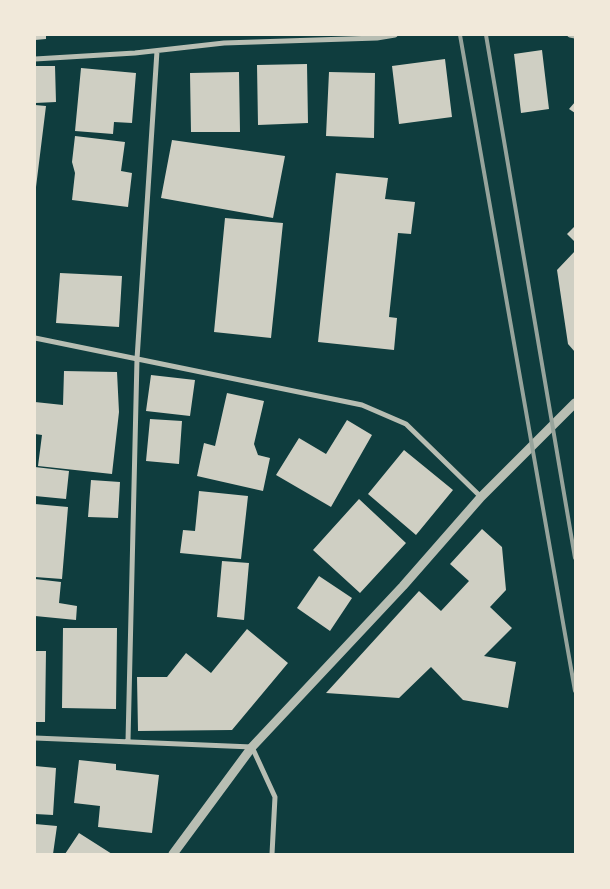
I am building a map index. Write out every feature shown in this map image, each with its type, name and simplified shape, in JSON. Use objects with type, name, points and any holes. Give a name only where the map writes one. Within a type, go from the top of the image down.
[{"type":"street","points":[[224,35],[224,43]]},
{"type":"street","points":[[35,59],[135,53],[224,43],[378,38],[395,35]]},
{"type":"street","points":[[570,35],[575,36]]},
{"type":"street","points":[[128,741],[136,359],[157,50]]},
{"type":"street","points":[[35,338],[362,406],[406,424],[481,497]]},
{"type":"street","points":[[173,854],[252,747],[403,586],[481,497],[575,403]]},
{"type":"street","points":[[35,738],[252,747]]},
{"type":"street","points":[[252,747],[275,797],[272,854]]},
{"type":"building","points":[[35,35],[46,35],[46,39],[35,40]]},
{"type":"building","points":[[542,50],[549,109],[521,113],[514,54]]},
{"type":"building","points":[[445,59],[452,117],[399,124],[392,66]]},
{"type":"building","points":[[307,64],[308,123],[258,125],[257,65]]},
{"type":"building","points":[[35,66],[55,66],[56,102],[35,103]]},
{"type":"building","points":[[81,68],[136,73],[132,123],[114,122],[113,134],[75,131]]},
{"type":"building","points":[[239,72],[240,132],[191,132],[190,73]]},
{"type":"building","points":[[329,72],[375,73],[374,138],[326,136]]},
{"type":"building","points":[[575,102],[575,113],[569,109]]},
{"type":"building","points":[[35,105],[46,106],[36,187],[35,187]]},
{"type":"building","points":[[75,136],[125,142],[121,171],[132,173],[128,207],[72,200],[75,173],[72,162]]},
{"type":"building","points":[[172,140],[285,156],[273,218],[161,198]]},
{"type":"building","points":[[336,173],[388,178],[385,199],[415,202],[411,234],[398,233],[389,317],[397,318],[394,350],[318,342]]},
{"type":"building","points":[[225,218],[283,223],[271,338],[214,332]]},
{"type":"building","points":[[575,226],[575,242],[567,234]]},
{"type":"building","points":[[575,251],[575,352],[568,344],[557,270]]},
{"type":"building","points":[[60,273],[122,276],[119,327],[56,323]]},
{"type":"building","points":[[64,371],[117,372],[119,412],[112,474],[38,466],[42,435],[35,434],[35,402],[63,405]]},
{"type":"building","points":[[151,375],[195,380],[190,416],[146,411]]},
{"type":"building","points":[[227,393],[264,401],[254,444],[258,455],[270,458],[263,491],[197,476],[204,443],[215,446]]},
{"type":"building","points":[[150,419],[182,421],[179,464],[146,461]]},
{"type":"building","points":[[347,420],[372,435],[331,507],[276,475],[299,438],[326,454]]},
{"type":"building","points":[[404,450],[453,490],[416,535],[368,494]]},
{"type":"building","points":[[35,467],[69,471],[66,499],[35,496]]},
{"type":"building","points":[[91,480],[120,482],[118,518],[88,517]]},
{"type":"building","points":[[199,491],[248,496],[241,559],[180,553],[183,530],[195,531]]},
{"type":"building","points":[[359,499],[406,543],[360,593],[313,550]]},
{"type":"building","points":[[35,504],[68,507],[62,579],[35,577]]},
{"type":"building","points":[[482,529],[502,547],[506,590],[490,607],[512,628],[484,656],[516,662],[508,708],[463,700],[431,667],[399,698],[326,693],[419,591],[441,611],[469,581],[450,564]]},
{"type":"building","points":[[222,561],[249,563],[244,620],[217,617]]},
{"type":"building","points":[[319,576],[352,598],[330,631],[297,608]]},
{"type":"building","points":[[35,579],[61,582],[59,603],[77,606],[76,620],[35,616]]},
{"type":"building","points":[[63,628],[117,628],[116,709],[62,708]]},
{"type":"building","points":[[247,629],[288,663],[232,730],[138,731],[137,677],[167,677],[186,653],[211,673]]},
{"type":"building","points":[[35,651],[46,651],[45,722],[35,722]]},
{"type":"building","points":[[79,760],[116,764],[116,770],[159,775],[152,833],[98,827],[100,806],[74,803]]},
{"type":"building","points":[[35,766],[56,768],[53,815],[35,814]]},
{"type":"building","points":[[35,824],[57,826],[53,854],[35,854]]},
{"type":"building","points":[[79,833],[112,854],[65,854]]},
{"type":"railway","points":[[460,35],[575,691]]},
{"type":"railway","points":[[486,35],[575,558]]}]
